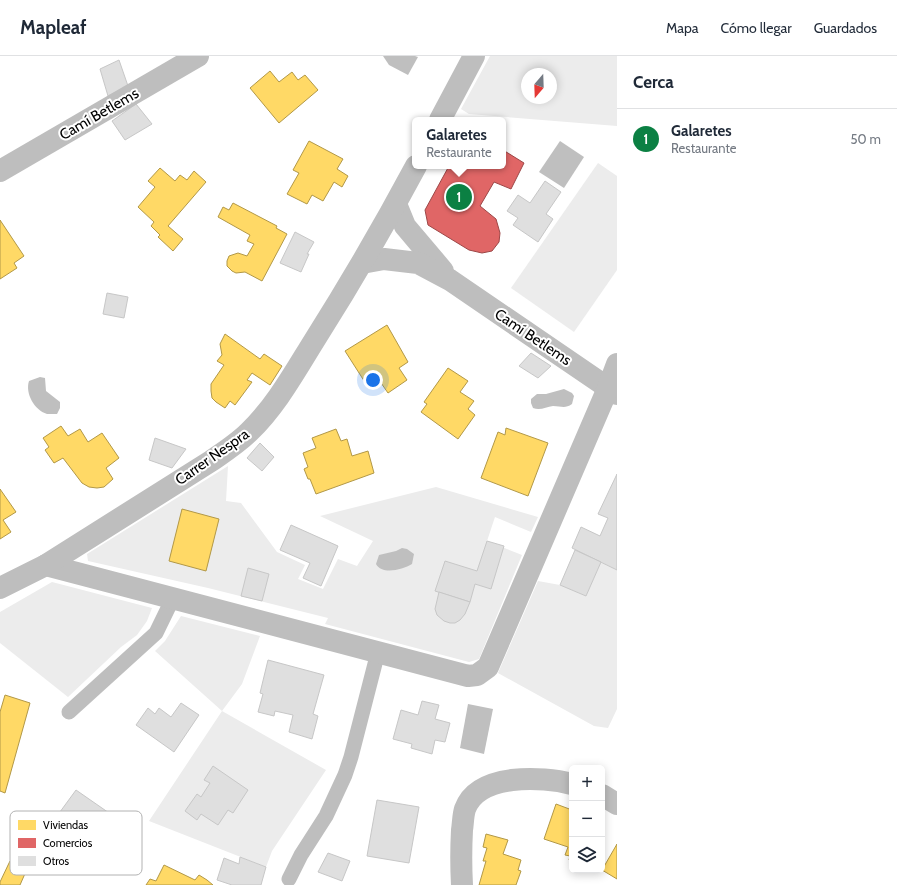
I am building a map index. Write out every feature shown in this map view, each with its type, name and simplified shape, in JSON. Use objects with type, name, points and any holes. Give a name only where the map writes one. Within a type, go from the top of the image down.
[{"type":"street","name":"Camí Betlems","points":[[0,171],[198,56]]},
{"type":"street","points":[[442,117],[474,56]]},
{"type":"street","points":[[362,263],[414,169]]},
{"type":"street","name":"Camí Betlems","points":[[396,204],[405,226],[450,280]]},
{"type":"street","name":"Camí Betlems","points":[[362,263],[384,259],[418,263],[450,280],[612,391]]},
{"type":"street","name":"Carrer Nespra","points":[[0,588],[46,565],[211,461],[249,433],[265,416],[280,396],[362,263]]},
{"type":"street","points":[[46,565],[468,676],[477,675],[488,667],[612,391],[617,364]]},
{"type":"street","points":[[462,885],[461,854],[465,809],[473,796],[484,787],[506,780],[549,780],[569,783]]},
{"type":"street","points":[[605,797],[617,804]]},
{"type":"lane","points":[[69,712],[156,633],[173,598]]},
{"type":"lane","points":[[289,879],[301,855],[326,816],[345,775],[378,652]]},
{"type":"shaded area","points":[[383,56],[418,57],[408,75],[389,65]]},
{"type":"shaded area","points":[[490,56],[617,56],[617,126],[469,114],[461,109]]},
{"type":"shaded area","points":[[560,141],[584,157],[564,188],[539,172]]},
{"type":"shaded area","points":[[598,163],[617,176],[617,270],[574,332],[511,288]]},
{"type":"shaded area","points":[[40,377],[45,378],[46,391],[60,402],[60,408],[57,414],[47,414],[42,412],[35,405],[30,396],[28,391],[29,381]]},
{"type":"shaded area","points":[[564,389],[572,393],[574,396],[570,406],[553,406],[538,409],[533,408],[531,399],[537,394],[546,394]]},
{"type":"shaded area","points":[[228,466],[226,501],[241,503],[277,552],[305,565],[298,579],[323,589],[338,559],[357,566],[373,541],[320,516],[436,487],[538,517],[531,532],[495,517],[487,541],[522,555],[479,659],[469,662],[325,624],[328,618],[208,588],[88,561],[87,554]]},
{"type":"shaded area","points":[[402,548],[407,549],[414,554],[412,564],[398,570],[387,570],[376,564],[379,555]]},
{"type":"shaded area","points":[[601,562],[617,570],[617,709],[608,728],[594,726],[498,673],[538,581],[560,585],[586,596]]},
{"type":"shaded area","points":[[52,582],[152,608],[147,621],[137,635],[121,647],[68,697],[0,643],[0,612]]},
{"type":"shaded area","points":[[181,616],[260,636],[242,684],[222,711],[155,651],[165,641]]},
{"type":"shaded area","points":[[468,704],[493,709],[484,754],[460,748]]},
{"type":"shaded area","points":[[222,711],[326,770],[272,851],[266,867],[149,821]]},
{"type":"building: Viviendas","points":[[270,71],[279,82],[292,72],[298,80],[305,75],[318,90],[279,123],[250,88]]},
{"type":"building: Viviendas","points":[[309,141],[343,159],[337,169],[348,176],[342,187],[334,182],[323,201],[312,195],[307,204],[287,194],[299,173],[293,170]]},
{"type":"building: Viviendas","points":[[160,168],[175,181],[180,175],[187,180],[194,171],[206,182],[168,226],[183,239],[173,251],[158,237],[160,235],[151,226],[154,222],[138,207],[155,187],[148,181]]},
{"type":"building: Viviendas","points":[[233,203],[277,226],[276,228],[287,234],[262,281],[245,272],[236,273],[227,266],[229,256],[238,253],[247,256],[254,244],[247,241],[250,235],[218,217],[223,207],[229,210]]},
{"type":"building: Viviendas","points":[[0,220],[24,256],[14,263],[17,268],[0,279]]},
{"type":"building: Viviendas","points":[[387,325],[408,362],[399,368],[407,380],[388,393],[379,380],[368,387],[345,351]]},
{"type":"building: Viviendas","points":[[225,334],[260,359],[264,354],[282,366],[270,385],[252,373],[247,380],[252,382],[235,405],[230,401],[225,408],[212,398],[211,384],[224,365],[217,361],[222,355],[220,344]]},
{"type":"building: Viviendas","points":[[448,368],[468,381],[460,392],[474,401],[468,409],[475,415],[458,439],[421,412],[427,404],[424,402]]},
{"type":"building: Viviendas","points":[[61,426],[68,436],[80,429],[88,442],[102,433],[119,458],[106,468],[113,479],[104,487],[89,487],[82,483],[63,458],[54,463],[45,450],[49,447],[43,438]]},
{"type":"building: Viviendas","points":[[506,428],[548,443],[528,496],[481,478],[498,432],[505,435]]},
{"type":"building: Viviendas","points":[[336,429],[341,441],[347,439],[352,456],[368,451],[374,473],[316,494],[304,469],[308,467],[303,453],[316,448],[312,438]]},
{"type":"building: Viviendas","points":[[0,489],[16,512],[3,520],[11,532],[0,539]]},
{"type":"building: Viviendas","points":[[182,509],[219,519],[206,571],[169,561]]},
{"type":"building: Viviendas","points":[[5,695],[30,703],[5,793],[0,791],[0,712]]},
{"type":"building: Viviendas","points":[[556,804],[569,809],[569,856],[565,855],[568,847],[544,839]]},
{"type":"building: Viviendas","points":[[486,834],[508,840],[503,854],[521,860],[518,870],[521,871],[516,885],[479,885],[486,861],[483,861],[487,848],[483,847]]},
{"type":"building: Viviendas","points":[[617,844],[617,879],[605,872],[605,865]]},
{"type":"building: Viviendas","points":[[10,861],[10,875],[24,875],[20,885],[0,885]]},
{"type":"building: Viviendas","points":[[164,865],[195,880],[199,875],[213,885],[146,885],[150,879],[156,881]]},
{"type":"building: Comercios","points":[[506,152],[524,163],[511,189],[494,182],[480,206],[496,219],[500,233],[499,242],[492,251],[482,253],[469,250],[428,225],[425,210],[447,169],[506,169]]},
{"type":"building: Otros","points":[[119,60],[128,86],[108,96],[100,69]]},
{"type":"building: Otros","points":[[136,104],[152,124],[125,140],[112,121]]},
{"type":"building: Otros","points":[[545,181],[561,192],[546,214],[553,219],[538,242],[513,225],[518,218],[507,211],[518,195],[530,203]]},
{"type":"building: Otros","points":[[295,232],[314,242],[307,254],[309,254],[301,272],[280,263]]},
{"type":"building: Otros","points":[[107,293],[128,297],[124,318],[103,314]]},
{"type":"building: Otros","points":[[531,353],[551,366],[538,378],[519,366]]},
{"type":"building: Otros","points":[[155,438],[186,449],[172,468],[149,460]]},
{"type":"building: Otros","points":[[260,443],[274,457],[262,471],[247,458]]},
{"type":"building: Otros","points":[[617,474],[617,570],[572,548],[581,527],[600,536],[608,518],[598,514]]},
{"type":"building: Otros","points":[[291,525],[338,546],[321,586],[303,578],[310,563],[280,550]]},
{"type":"building: Otros","points":[[487,541],[504,546],[491,589],[475,584],[470,602],[435,591],[445,561],[477,571]]},
{"type":"building: Otros","points":[[575,550],[601,562],[586,596],[560,585]]},
{"type":"building: Otros","points":[[248,568],[269,574],[262,601],[241,596]]},
{"type":"building: Otros","points":[[439,592],[470,602],[465,614],[460,620],[455,623],[450,623],[444,621],[437,615],[435,609]]},
{"type":"building: Otros","points":[[268,660],[324,675],[313,714],[318,716],[312,739],[289,732],[293,715],[275,711],[274,716],[258,712],[263,694],[260,693]]},
{"type":"building: Otros","points":[[422,701],[439,705],[435,719],[450,723],[445,742],[435,740],[432,754],[411,748],[412,744],[393,739],[401,710],[418,715]]},
{"type":"building: Otros","points":[[181,703],[199,715],[174,752],[136,725],[148,708],[155,714],[159,708],[171,717]]},
{"type":"building: Otros","points":[[213,766],[248,790],[233,813],[228,810],[218,825],[201,814],[197,820],[185,811],[197,794],[201,797],[210,783],[204,780]]},
{"type":"building: Otros","points":[[76,790],[106,811],[61,811]]},
{"type":"building: Otros","points":[[377,800],[419,807],[409,863],[367,856]]},
{"type":"building: Otros","points":[[328,853],[350,861],[342,881],[318,872]]},
{"type":"building: Otros","points":[[240,857],[266,867],[261,885],[232,885],[217,880],[224,858],[239,864]]},
{"type":"place","name":"Galaretes","points":[[459,197]]}]
